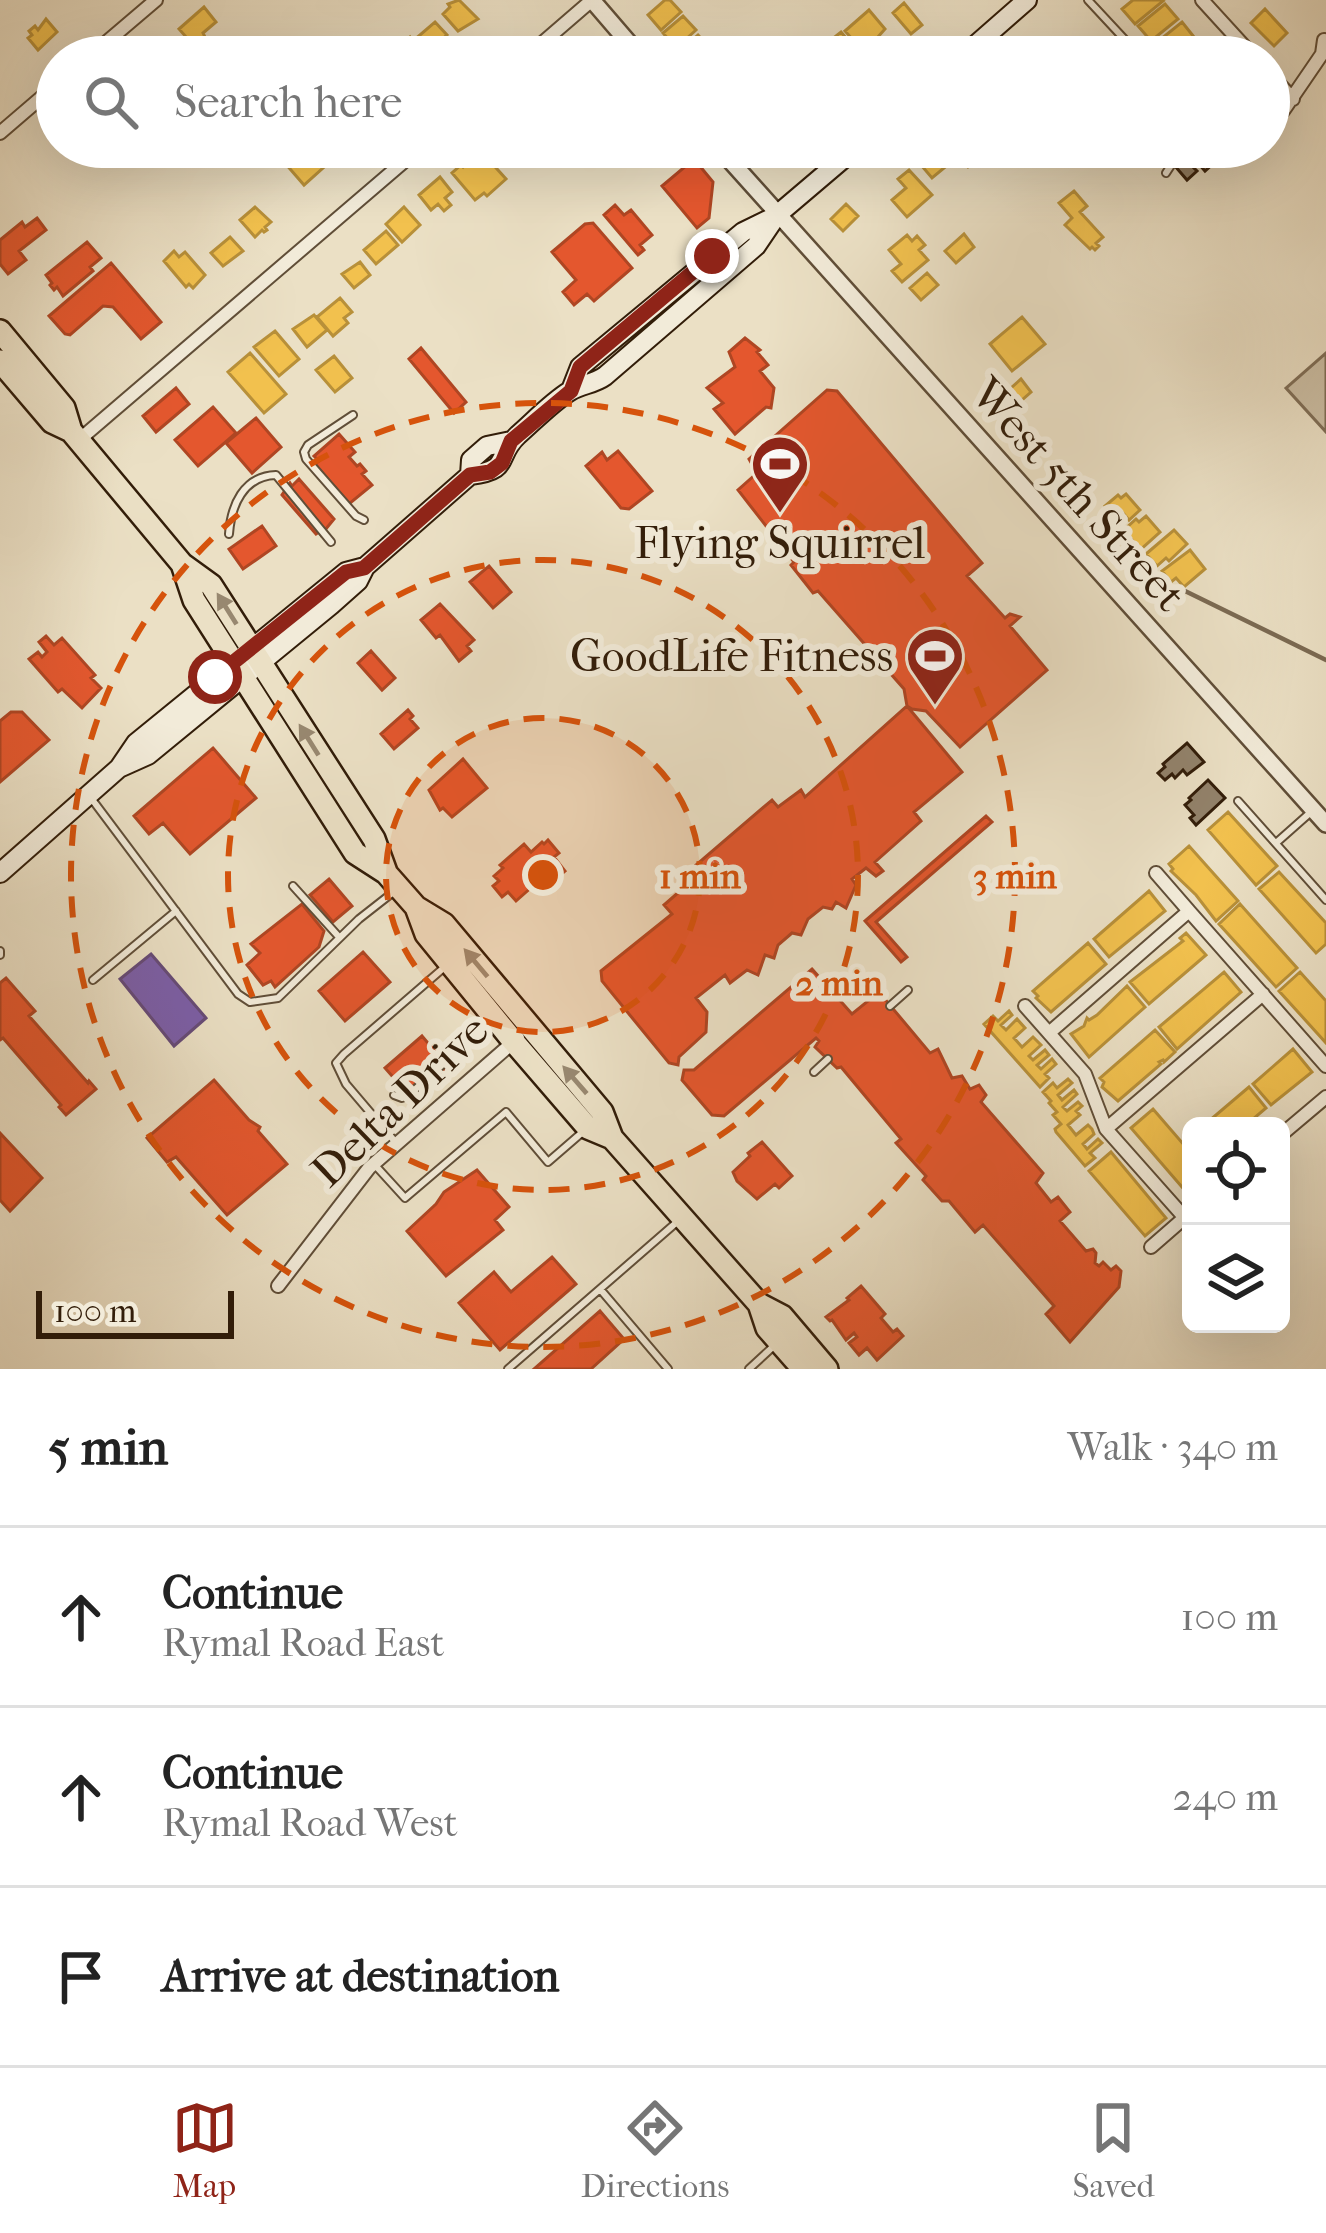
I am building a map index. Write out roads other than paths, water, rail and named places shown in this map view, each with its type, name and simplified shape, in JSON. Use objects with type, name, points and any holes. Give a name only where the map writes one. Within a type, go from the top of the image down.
[{"type":"main road","points":[[986,36],[1027,0]]},
{"type":"main road","points":[[0,873],[119,768],[136,743],[358,580],[364,568],[470,475],[490,472],[502,463],[511,441],[571,391],[580,367],[742,232],[776,215],[832,168]]},
{"type":"main road","points":[[0,331],[64,408],[75,436],[182,564],[194,600],[247,662],[355,853],[392,880],[416,907],[444,924],[588,1127],[612,1138]]},
{"type":"main road","points":[[0,361],[52,422],[75,436]]},
{"type":"main road","points":[[416,907],[425,934],[449,963],[602,1112],[612,1138],[759,1304],[782,1316],[827,1369]]},
{"type":"main road","points":[[759,1304],[767,1328],[802,1369]]},
{"type":"street","points":[[114,36],[156,0]]},
{"type":"street","points":[[550,36],[592,0],[623,36]]},
{"type":"street","points":[[1202,0],[1235,36]]},
{"type":"street","points":[[1290,102],[1322,54],[1324,40]]},
{"type":"street","points":[[1290,96],[1293,99]]},
{"type":"street","points":[[0,133],[36,102]]},
{"type":"street","points":[[75,436],[396,168]]},
{"type":"street","name":"West 5th Street","points":[[736,168],[1326,824]]},
{"type":"street","points":[[1156,873],[1326,1066]]},
{"type":"street","points":[[1048,1033],[1189,911]]},
{"type":"street","points":[[1106,1129],[1262,994]]},
{"type":"street","points":[[1025,1006],[1085,1074],[1106,1129],[1182,1209]]},
{"type":"street","name":"Delta Drive","points":[[278,1286],[374,1164],[522,1034]]},
{"type":"street","points":[[1290,1127],[1326,1096]]},
{"type":"street","points":[[1151,1247],[1182,1220]]},
{"type":"lane","points":[[1088,0],[1121,36]]},
{"type":"lane","points":[[1166,173],[1169,168]]},
{"type":"lane","points":[[353,415],[304,452],[364,520]]},
{"type":"lane","points":[[230,534],[231,507],[253,483],[276,475],[332,542]]},
{"type":"lane","points":[[89,795],[238,994],[250,1002],[278,998],[392,880]]},
{"type":"lane","points":[[1238,800],[1326,900]]},
{"type":"lane","points":[[1276,843],[1314,810]]},
{"type":"lane","points":[[293,886],[339,938]]},
{"type":"lane","points":[[93,980],[176,911]]},
{"type":"lane","points":[[397,1144],[346,1084],[336,1063],[449,963]]},
{"type":"lane","points":[[890,1006],[908,990]]},
{"type":"lane","points":[[394,1095],[409,1095],[454,1054]]},
{"type":"lane","points":[[814,1072],[828,1060]]},
{"type":"lane","points":[[374,1164],[405,1198],[506,1112],[548,1162],[588,1127]]},
{"type":"lane","points":[[508,1369],[682,1217]]},
{"type":"lane","points":[[600,1289],[668,1369]]},
{"type":"lane","points":[[749,1369],[779,1342]]},
{"type":"waterway","points":[[1185,591],[1326,660]]},
{"type":"place","name":"Flying Squirrel","points":[[780,515]]},
{"type":"place","name":"GoodLife Fitness","points":[[935,707]]}]
